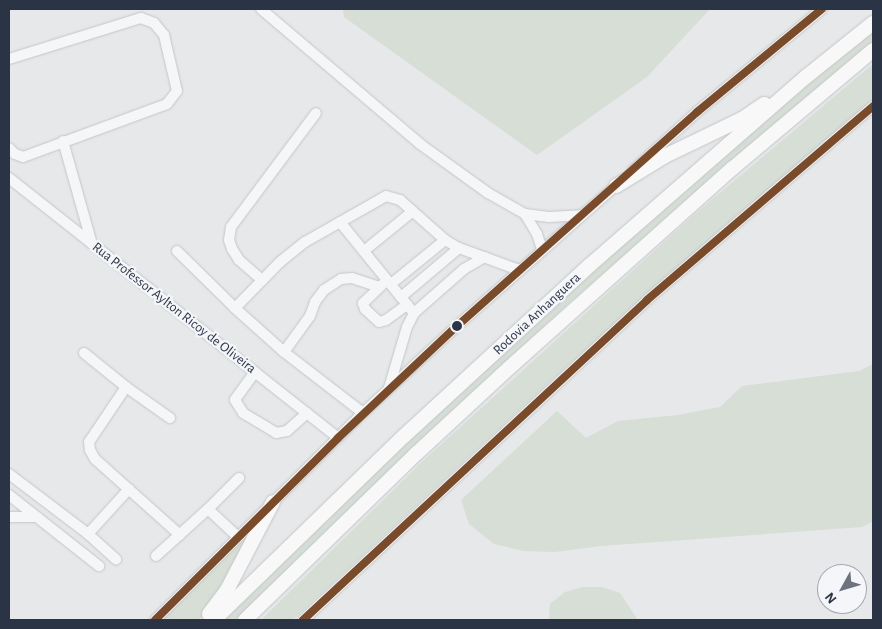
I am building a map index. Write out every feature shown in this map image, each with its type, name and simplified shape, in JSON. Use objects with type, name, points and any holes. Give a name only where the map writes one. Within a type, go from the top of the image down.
[{"type":"highway","name":"Rodovia Anhanguera","points":[[214,620],[404,436],[590,265],[807,76],[873,23]]},
{"type":"highway","name":"Rodovia Anhanguera","points":[[245,620],[417,453],[569,313],[733,168],[873,50]]},
{"type":"highway","points":[[616,186],[665,156],[742,119],[807,76]]},
{"type":"highway","points":[[204,620],[227,590],[273,502]]},
{"type":"street","points":[[261,9],[420,144],[488,193],[525,214],[549,217],[582,215]]},
{"type":"street","points":[[155,620],[389,389],[542,249],[616,186],[697,112],[822,9]]},
{"type":"street","points":[[9,59],[141,18],[154,23],[164,35],[177,91],[168,104],[62,141],[23,157],[15,154],[9,148]]},
{"type":"street","points":[[303,620],[647,300],[873,106]]},
{"type":"street","points":[[262,280],[239,260],[232,249],[229,240],[231,228],[316,113]]},
{"type":"street","points":[[62,141],[92,244]]},
{"type":"street","name":"Rua Professor Aylton Ricoy de Oliveira","points":[[9,178],[338,438]]},
{"type":"street","points":[[235,308],[262,280],[305,242],[386,196],[400,200],[445,240],[459,248],[519,270]]},
{"type":"street","points":[[364,251],[413,211]]},
{"type":"street","points":[[525,214],[537,234],[542,249]]},
{"type":"street","points":[[340,222],[364,251],[386,283],[414,313]]},
{"type":"street","points":[[445,240],[386,283],[363,303],[365,309],[379,322],[386,320],[459,248]]},
{"type":"street","points":[[177,250],[235,308],[284,352],[363,413]]},
{"type":"street","points":[[389,389],[407,326],[414,313],[464,269],[485,257]]},
{"type":"street","points":[[284,352],[310,316],[315,302],[324,290],[341,278],[386,283]]},
{"type":"street","points":[[84,353],[170,418]]},
{"type":"street","points":[[255,372],[235,400],[243,413],[276,433],[287,431],[308,414]]},
{"type":"street","points":[[126,386],[89,442],[90,450],[95,458],[180,535]]},
{"type":"street","points":[[9,474],[88,534],[116,559]]},
{"type":"street","points":[[156,556],[208,509],[238,478]]},
{"type":"street","points":[[88,534],[129,489]]},
{"type":"street","points":[[9,495],[99,566]]},
{"type":"street","points":[[208,509],[238,537]]},
{"type":"street","points":[[9,517],[37,517]]},
{"type":"shaded area","points":[[343,9],[710,9],[647,77],[537,155],[344,17]]},
{"type":"shaded area","points":[[873,30],[873,41],[750,144],[567,305],[433,428],[236,620],[221,620],[560,299],[744,138]]},
{"type":"shaded area","points":[[873,64],[873,101],[721,229],[554,378],[293,620],[261,620],[424,460],[696,213]]},
{"type":"shaded area","points":[[873,364],[873,521],[862,527],[601,546],[555,552],[523,551],[494,544],[469,524],[461,500],[557,411],[586,438],[618,421],[678,415],[720,407],[742,386],[859,371]]},
{"type":"shaded area","points":[[250,531],[251,535],[211,606],[199,620],[161,620]]},
{"type":"shaded area","points":[[583,587],[602,587],[620,593],[638,620],[549,620],[550,604],[565,592]]},
{"type":"transit line","points":[[155,620],[338,438],[457,326],[697,112],[822,9]]},
{"type":"transit line","points":[[303,620],[647,300],[873,106]]}]
